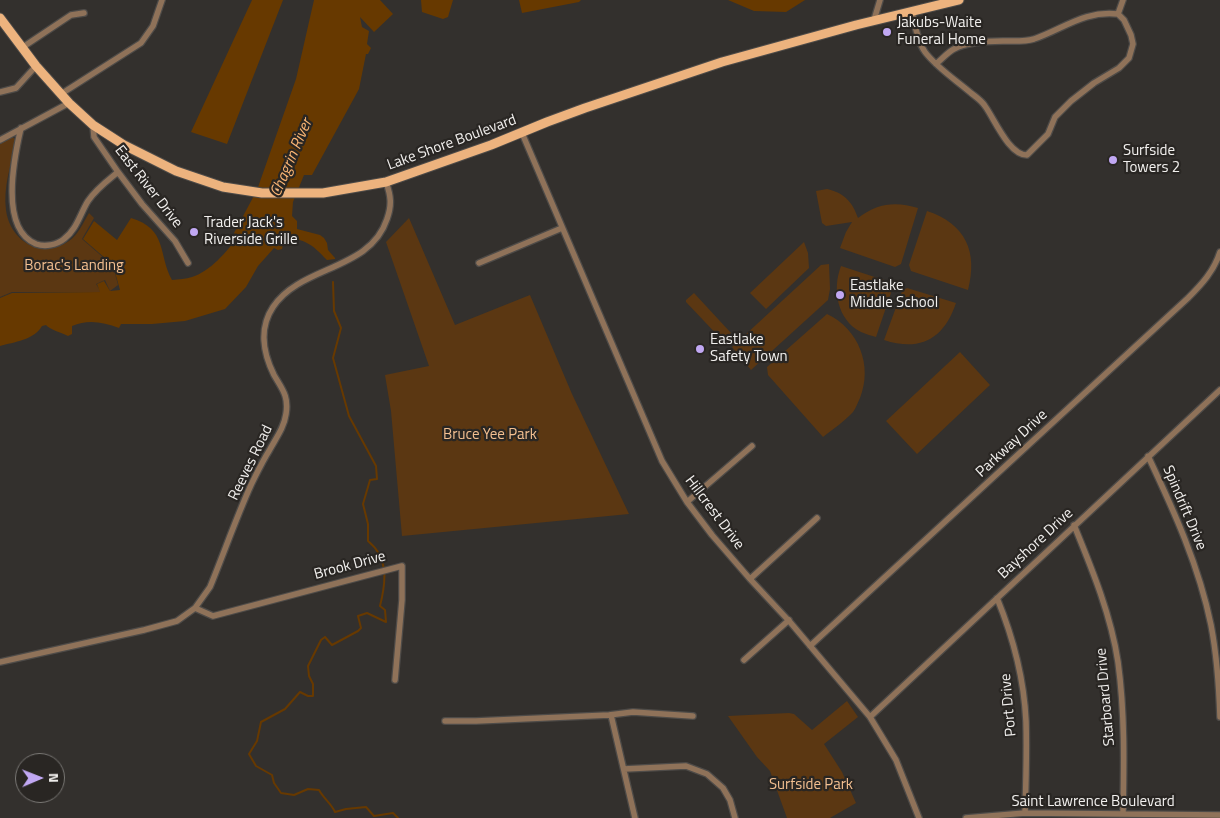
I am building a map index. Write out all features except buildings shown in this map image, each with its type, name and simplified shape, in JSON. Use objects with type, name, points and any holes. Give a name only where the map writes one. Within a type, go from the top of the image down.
[{"type":"main road","name":"Lake Shore Boulevard","points":[[0,18],[36,66],[69,103],[93,125],[124,145],[176,171],[223,187],[262,193],[323,193],[386,182],[522,133],[578,110],[690,72],[874,20],[959,0]]},
{"type":"street","points":[[61,94],[141,43],[153,26],[162,0]]},
{"type":"street","points":[[874,20],[880,0]]},
{"type":"street","points":[[1118,14],[1123,0]]},
{"type":"street","points":[[912,11],[917,34],[924,50],[936,64],[984,105],[1016,152],[1021,155],[1026,155],[1048,134],[1055,117],[1071,101],[1094,82],[1119,68],[1129,58],[1132,44],[1131,35],[1124,20],[1118,14],[1099,14],[1065,24],[1033,39],[986,41],[954,49],[936,64]]},
{"type":"street","points":[[22,47],[71,15],[84,12]]},
{"type":"street","points":[[0,92],[16,88],[36,66]]},
{"type":"street","points":[[0,140],[69,103]]},
{"type":"street","name":"East River Drive","points":[[93,125],[94,136],[118,172],[142,204],[175,241],[188,263]]},
{"type":"street","points":[[21,128],[8,186],[9,214],[14,228],[28,242],[39,245],[53,245],[63,240],[73,231],[97,189],[118,172]]},
{"type":"street","name":"Hillcrest Drive","points":[[522,133],[662,461],[687,502],[712,536],[750,580],[789,620],[870,717],[896,760],[919,818]]},
{"type":"street","name":"Reeves Road","points":[[0,662],[177,621],[195,608],[210,587],[251,485],[282,429],[286,412],[284,390],[268,361],[264,345],[264,326],[273,307],[285,293],[369,247],[384,228],[389,214],[391,197],[386,182]]},
{"type":"street","points":[[480,263],[562,228]]},
{"type":"street","name":"Parkway Drive","points":[[810,646],[1188,298],[1205,281],[1217,262],[1220,252]]},
{"type":"street","name":"Bayshore Drive","points":[[870,717],[1220,390]]},
{"type":"street","points":[[687,502],[752,446]]},
{"type":"street","name":"Spindrift Drive","points":[[1148,456],[1182,532],[1199,578],[1211,626],[1219,682],[1220,717]]},
{"type":"street","points":[[750,580],[817,518]]},
{"type":"street","name":"Starboard Drive","points":[[1074,525],[1091,566],[1108,616],[1118,661],[1124,722],[1123,814]]},
{"type":"street","name":"Brook Drive","points":[[195,608],[213,616],[402,566],[402,600],[395,680]]},
{"type":"street","name":"Port Drive","points":[[997,598],[1011,635],[1019,667],[1025,711],[1025,813]]},
{"type":"street","points":[[744,660],[789,620]]},
{"type":"street","points":[[446,721],[611,715],[632,712],[693,716]]},
{"type":"street","points":[[611,715],[635,818]]},
{"type":"street","points":[[624,769],[686,766],[707,774],[723,788],[730,800],[735,818]]},
{"type":"street","name":"Saint Lawrence Boulevard","points":[[966,818],[1025,813],[1220,815]]},
{"type":"green space","name":"Borac's Landing","points":[[11,137],[16,142],[8,176],[5,202],[9,221],[14,231],[28,244],[48,249],[69,241],[75,236],[89,213],[94,218],[82,239],[113,266],[118,285],[110,291],[105,280],[96,284],[101,292],[12,292],[0,297],[0,143]]},
{"type":"green space","points":[[827,189],[843,195],[850,202],[858,218],[880,206],[894,204],[918,208],[901,264],[895,267],[840,248],[852,222],[826,226],[822,223],[816,191]]},
{"type":"green space","points":[[927,211],[951,223],[966,241],[971,263],[968,290],[911,271],[909,265]]},
{"type":"green space","name":"Bruce Yee Park","points":[[409,218],[455,325],[530,295],[572,394],[629,514],[402,536],[391,411],[385,375],[429,366],[386,242]]},
{"type":"green space","points":[[804,242],[808,253],[809,268],[766,309],[750,293]]},
{"type":"green space","points":[[829,264],[830,289],[828,300],[751,370],[732,347],[821,265]]},
{"type":"green space","points":[[841,266],[890,282],[893,287],[876,337],[853,327],[846,320],[842,312],[837,294],[838,275]]},
{"type":"green space","points":[[907,288],[956,303],[945,326],[929,340],[909,344],[884,340],[902,291]]},
{"type":"green space","points":[[694,293],[731,333],[722,340],[686,302]]},
{"type":"green space","points":[[827,314],[847,329],[855,339],[864,361],[865,373],[864,386],[854,410],[843,422],[823,437],[768,375],[767,367]]},
{"type":"green space","points":[[960,352],[990,385],[917,454],[886,421]]},
{"type":"green space","name":"Surfside Park","points":[[847,701],[858,717],[824,744],[842,772],[856,803],[830,818],[787,818],[770,771],[757,757],[728,716],[789,713],[794,714],[812,730]]},
{"type":"water","points":[[252,0],[283,0],[227,144],[191,132]]},
{"type":"water","name":"Chagrin River","points":[[314,0],[380,0],[393,14],[374,32],[360,17],[362,27],[369,31],[367,44],[371,48],[368,54],[366,54],[359,89],[312,175],[304,175],[293,202],[292,216],[297,221],[297,229],[320,235],[324,238],[328,250],[335,259],[327,260],[311,246],[287,234],[282,249],[274,248],[258,266],[246,287],[225,309],[185,321],[121,324],[119,328],[101,323],[78,324],[72,326],[72,334],[68,336],[46,325],[29,337],[0,346],[0,298],[12,293],[100,292],[97,284],[104,281],[110,291],[120,290],[113,265],[83,239],[94,221],[117,240],[131,218],[151,229],[157,236],[172,280],[190,278],[199,274],[212,266],[223,255],[238,237],[234,233],[257,190],[296,79]]},
{"type":"water","points":[[421,0],[453,0],[448,17],[443,19],[422,12]]},
{"type":"water","points":[[519,0],[581,0],[579,2],[522,13]]},
{"type":"water","points":[[728,0],[805,0],[786,12],[754,11]]},
{"type":"waterway","points":[[333,282],[334,311],[341,328],[333,358],[349,416],[376,466],[377,479],[370,480],[363,504],[368,524],[368,541],[380,555],[383,563],[384,588],[380,606],[385,610],[386,622],[367,613],[358,616],[361,628],[358,631],[332,645],[325,637],[321,640],[308,666],[309,676],[313,684],[313,696],[300,692],[285,709],[261,722],[257,741],[249,754],[256,766],[272,775],[274,783],[281,793],[294,795],[308,789],[319,790],[335,812],[366,807],[374,816],[393,813],[398,818]]},
{"type":"place","name":"Jakubs-Waite Funeral Home","points":[[887,32]]},
{"type":"place","name":"Surfside Towers 2","points":[[1113,160]]},
{"type":"place","name":"Trader Jack's Riverside Grille","points":[[194,232]]},
{"type":"place","name":"Eastlake Middle School","points":[[840,295]]},
{"type":"place","name":"Eastlake Safety Town","points":[[700,349]]}]
